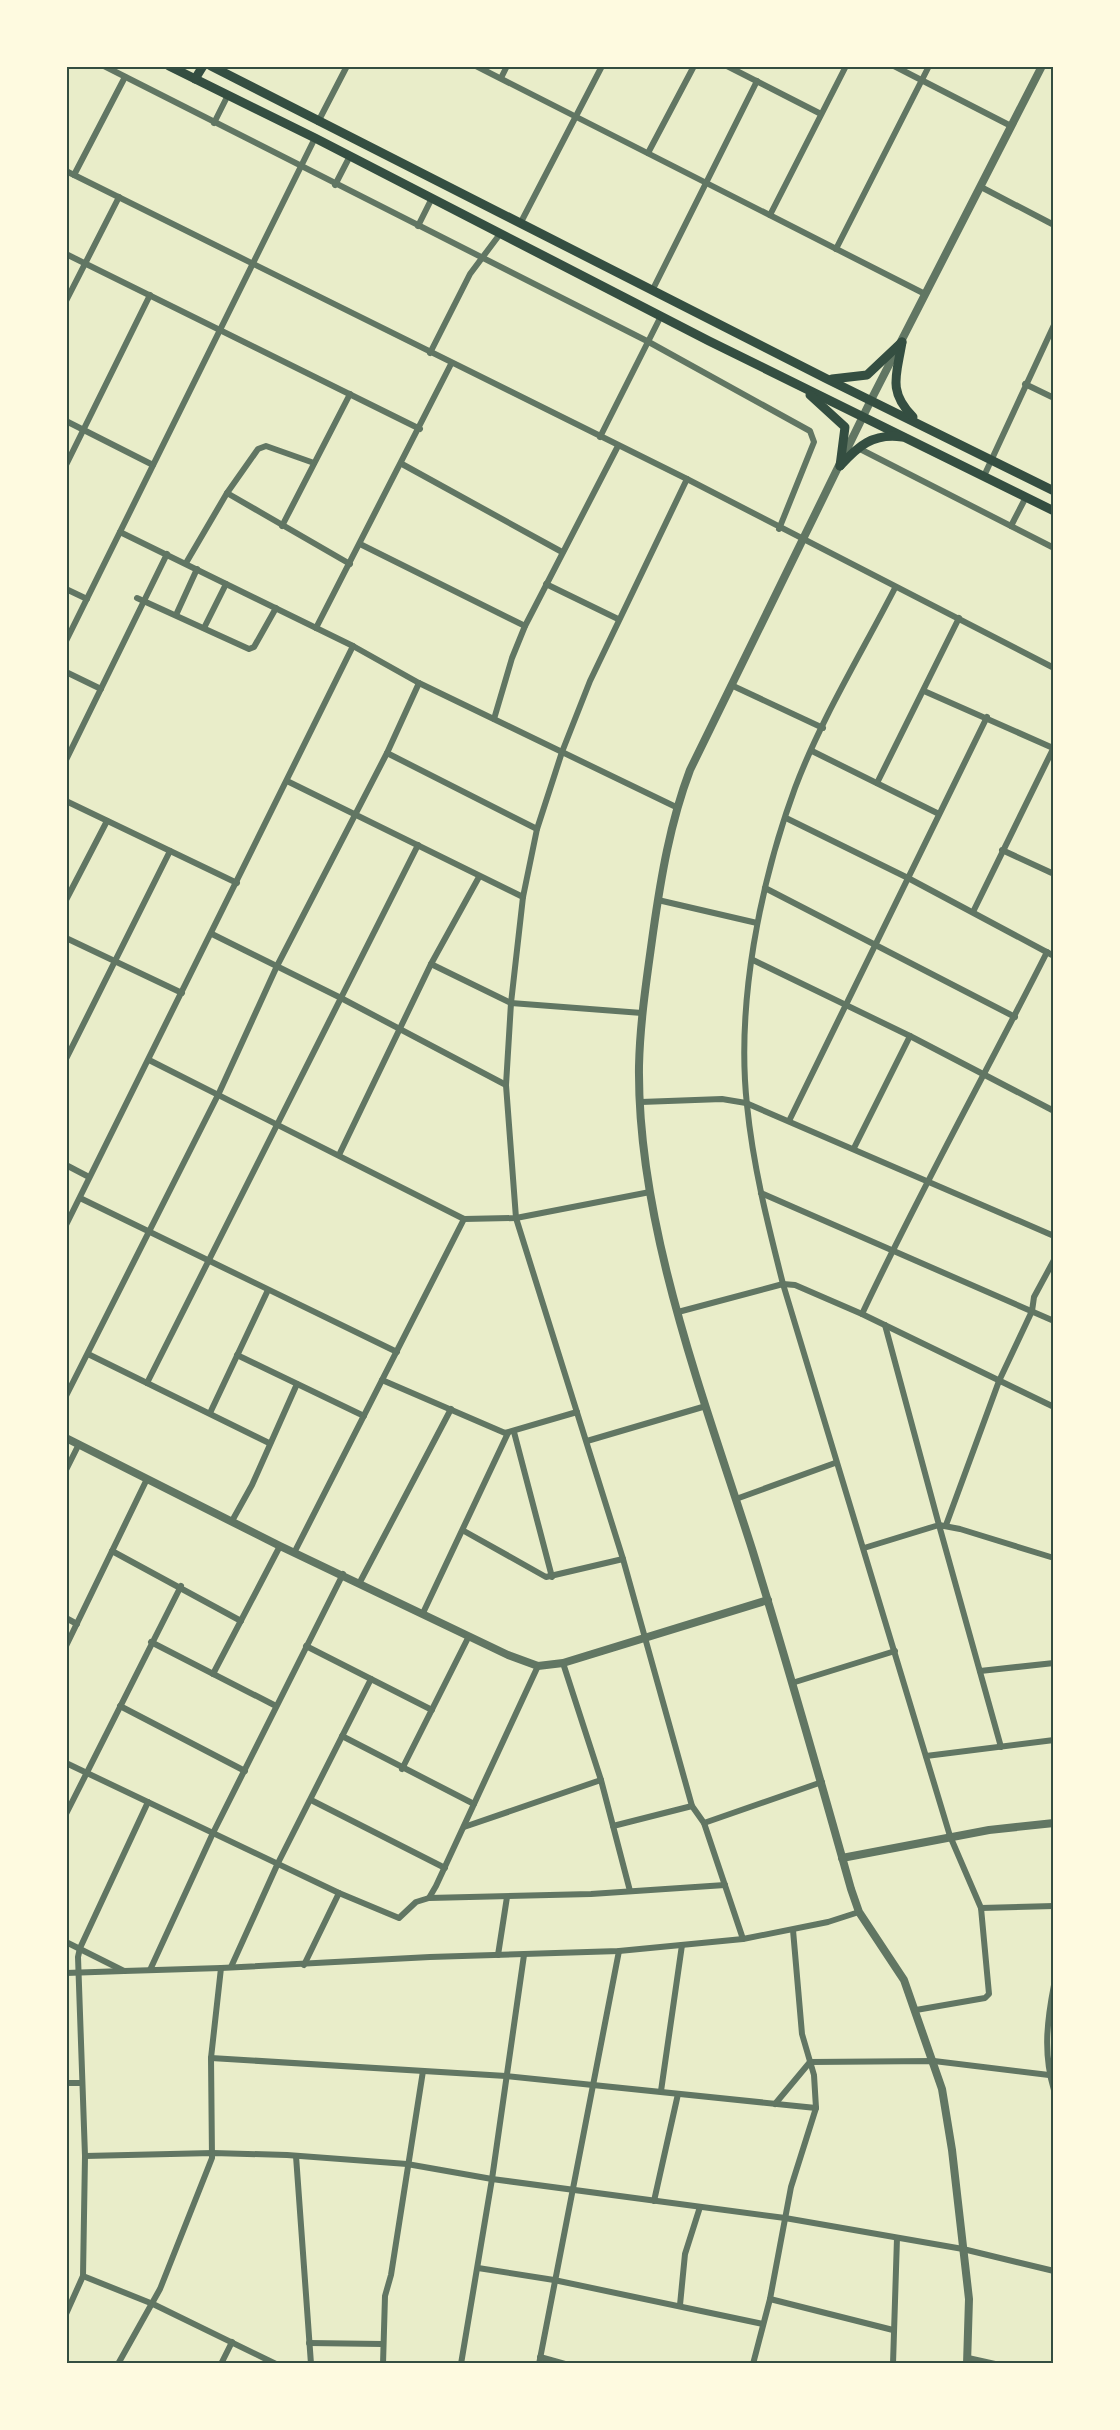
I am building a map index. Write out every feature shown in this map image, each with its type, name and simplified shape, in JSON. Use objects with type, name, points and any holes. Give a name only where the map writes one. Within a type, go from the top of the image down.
[{"type":"main road","points":[[169,66],[315,138],[660,316],[1054,511]]},
{"type":"main road","points":[[195,79],[203,66]]},
{"type":"main road","points":[[211,66],[652,291],[1054,491]]},
{"type":"main road","points":[[827,379],[852,379],[867,375],[902,342]]},
{"type":"main road","points":[[902,342],[895,389],[905,410],[918,423]]},
{"type":"main road","points":[[794,383],[824,406],[845,428],[840,466]]},
{"type":"main road","points":[[840,466],[857,447],[874,439],[891,436],[910,439]]},
{"type":"street","points":[[104,66],[300,168],[481,256],[647,341],[810,431],[814,437],[779,528]]},
{"type":"street","points":[[318,122],[347,66]]},
{"type":"street","points":[[476,66],[925,294]]},
{"type":"street","points":[[501,78],[507,66]]},
{"type":"street","points":[[520,224],[602,66]]},
{"type":"street","points":[[648,153],[694,66]]},
{"type":"street","points":[[727,66],[821,114]]},
{"type":"street","points":[[770,215],[846,66]]},
{"type":"street","points":[[894,66],[1011,126]]},
{"type":"street","points":[[836,249],[929,66]]},
{"type":"street","points":[[995,2364],[968,2361],[969,2299],[947,2113],[934,2061],[904,1980],[859,1912],[768,1600],[678,1312],[650,1192],[641,1101],[642,1013],[658,900],[676,807],[690,770],[871,400],[1042,66]]},
{"type":"street","points":[[74,175],[125,77]]},
{"type":"street","points":[[652,291],[757,81]]},
{"type":"street","points":[[214,123],[228,95]]},
{"type":"street","points":[[66,641],[315,138]]},
{"type":"street","points":[[335,185],[350,156]]},
{"type":"street","points":[[66,171],[254,262],[451,364],[687,479],[803,541],[1054,668]]},
{"type":"street","points":[[981,187],[1054,225]]},
{"type":"street","points":[[66,301],[119,197]]},
{"type":"street","points":[[418,226],[432,198]]},
{"type":"street","points":[[430,353],[481,256],[500,234]]},
{"type":"street","points":[[66,254],[420,429]]},
{"type":"street","points":[[66,465],[150,295]]},
{"type":"street","points":[[600,437],[660,316]]},
{"type":"street","points":[[984,476],[1054,325]]},
{"type":"street","points":[[316,628],[420,429],[451,364]]},
{"type":"street","points":[[1025,384],[1054,398]]},
{"type":"street","points":[[282,526],[350,394]]},
{"type":"street","points":[[66,420],[153,465]]},
{"type":"street","points":[[495,719],[512,658],[525,626],[618,446]]},
{"type":"street","points":[[186,563],[227,493],[262,447],[314,463]]},
{"type":"street","points":[[857,447],[1054,548]]},
{"type":"street","points":[[402,464],[562,552]]},
{"type":"street","points":[[687,479],[618,619],[562,752],[537,829],[522,897],[511,1003],[506,1085],[516,1218],[623,1559],[692,1806],[704,1823],[743,1939]]},
{"type":"street","points":[[227,493],[350,564]]},
{"type":"street","points":[[1011,526],[1026,497]]},
{"type":"street","points":[[120,532],[353,646],[419,683],[676,807]]},
{"type":"street","points":[[360,544],[525,626]]},
{"type":"street","points":[[66,760],[167,554]]},
{"type":"street","points":[[176,615],[197,569]]},
{"type":"street","points":[[204,628],[226,584]]},
{"type":"street","points":[[546,584],[618,619]]},
{"type":"street","points":[[895,588],[812,751],[786,818],[757,923],[744,1040],[746,1103],[760,1193],[783,1284],[950,1836],[981,1908],[989,1994],[985,1998],[916,2010]]},
{"type":"street","points":[[66,589],[87,600]]},
{"type":"street","points":[[137,598],[252,649],[276,608]]},
{"type":"street","points":[[877,783],[959,618]]},
{"type":"street","points":[[66,1225],[353,646]]},
{"type":"street","points":[[66,672],[101,689]]},
{"type":"street","points":[[66,1396],[219,1093],[277,966],[387,753],[419,683]]},
{"type":"street","points":[[731,685],[823,728]]},
{"type":"street","points":[[924,691],[1054,747],[973,912]]},
{"type":"street","points":[[789,1121],[987,717]]},
{"type":"street","points":[[812,751],[939,814]]},
{"type":"street","points":[[387,753],[537,829]]},
{"type":"street","points":[[287,781],[522,897]]},
{"type":"street","points":[[66,801],[237,883]]},
{"type":"street","points":[[786,818],[908,878],[1054,956]]},
{"type":"street","points":[[66,900],[107,820]]},
{"type":"street","points":[[147,1383],[418,845]]},
{"type":"street","points":[[1002,850],[1054,874]]},
{"type":"street","points":[[66,1059],[170,851]]},
{"type":"street","points":[[339,1155],[431,963],[479,877]]},
{"type":"street","points":[[765,888],[1015,1017]]},
{"type":"street","points":[[658,900],[757,923]]},
{"type":"street","points":[[212,934],[341,998],[506,1085]]},
{"type":"street","points":[[66,938],[182,993]]},
{"type":"street","points":[[862,1314],[926,1181],[986,1074],[1047,952]]},
{"type":"street","points":[[753,960],[986,1074],[1054,1111]]},
{"type":"street","points":[[431,963],[511,1003],[642,1013]]},
{"type":"street","points":[[854,1148],[910,1036]]},
{"type":"street","points":[[149,1060],[219,1093],[464,1219],[516,1218],[650,1192]]},
{"type":"street","points":[[641,1101],[722,1099],[746,1103],[1054,1236]]},
{"type":"street","points":[[66,1165],[89,1177]]},
{"type":"street","points":[[760,1193],[1054,1321]]},
{"type":"street","points":[[80,1198],[147,1233],[397,1352]]},
{"type":"street","points":[[294,1552],[464,1219]]},
{"type":"street","points":[[942,1525],[999,1381],[1032,1311],[1034,1297],[1054,1260]]},
{"type":"street","points":[[678,1312],[783,1284],[807,1290],[862,1314],[1054,1407]]},
{"type":"street","points":[[210,1413],[268,1290]]},
{"type":"street","points":[[885,1325],[942,1525],[1000,1747]]},
{"type":"street","points":[[88,1354],[269,1443]]},
{"type":"street","points":[[237,1355],[364,1416]]},
{"type":"street","points":[[382,1380],[511,1433],[577,1412]]},
{"type":"street","points":[[232,1521],[252,1485],[297,1384]]},
{"type":"street","points":[[587,1441],[706,1406]]},
{"type":"street","points":[[360,1582],[451,1409]]},
{"type":"street","points":[[423,1612],[511,1433]]},
{"type":"street","points":[[511,1433],[552,1577]]},
{"type":"street","points":[[66,1438],[280,1546],[423,1612],[508,1656],[538,1666],[563,1663],[768,1600]]},
{"type":"street","points":[[66,1470],[79,1444]]},
{"type":"street","points":[[736,1499],[836,1463]]},
{"type":"street","points":[[66,1647],[147,1479]]},
{"type":"street","points":[[864,1548],[942,1525],[1054,1558]]},
{"type":"street","points":[[464,1531],[538,1574],[552,1577],[623,1559]]},
{"type":"street","points":[[213,1674],[280,1546]]},
{"type":"street","points":[[112,1551],[181,1586],[241,1621]]},
{"type":"street","points":[[150,1970],[213,1833],[343,1574]]},
{"type":"street","points":[[66,1814],[181,1586]]},
{"type":"street","points":[[66,1618],[77,1624]]},
{"type":"street","points":[[402,1768],[469,1636]]},
{"type":"street","points":[[151,1642],[276,1706]]},
{"type":"street","points":[[306,1646],[432,1710]]},
{"type":"street","points":[[792,1683],[895,1651]]},
{"type":"street","points":[[563,1663],[601,1780],[630,1891]]},
{"type":"street","points":[[980,1671],[1054,1663]]},
{"type":"street","points":[[429,1898],[538,1666]]},
{"type":"street","points":[[231,1967],[278,1863],[371,1679]]},
{"type":"street","points":[[120,1706],[245,1771]]},
{"type":"street","points":[[342,1736],[474,1804]]},
{"type":"street","points":[[926,1756],[1054,1740]]},
{"type":"street","points":[[66,1763],[396,1918],[416,1902],[429,1898],[507,1897],[725,1885]]},
{"type":"street","points":[[464,1827],[601,1780]]},
{"type":"street","points":[[704,1823],[822,1782]]},
{"type":"street","points":[[311,1800],[445,1868]]},
{"type":"street","points":[[66,2314],[69,2298],[82,2276],[85,2157],[77,1972],[80,1948],[148,1802]]},
{"type":"street","points":[[613,1826],[692,1806]]},
{"type":"street","points":[[842,1858],[950,1836],[1054,1823]]},
{"type":"street","points":[[304,1965],[339,1893]]},
{"type":"street","points":[[498,1955],[507,1897]]},
{"type":"street","points":[[981,1908],[1054,1906]]},
{"type":"street","points":[[66,1973],[619,1951],[743,1939],[793,1930],[859,1912]]},
{"type":"street","points":[[754,2364],[770,2299],[791,2187],[816,2108],[817,2089],[802,2034],[793,1930]]},
{"type":"street","points":[[66,1942],[124,1971]]},
{"type":"street","points":[[661,2091],[682,1945]]},
{"type":"street","points":[[565,2364],[539,2361],[619,1951]]},
{"type":"street","points":[[461,2364],[492,2179],[524,1954]]},
{"type":"street","points":[[118,2364],[153,2304],[178,2247],[213,2153],[211,2058],[221,1968]]},
{"type":"street","points":[[1054,1985],[1046,2037],[1049,2075],[1054,2090]]},
{"type":"street","points":[[211,2058],[506,2076],[816,2108]]},
{"type":"street","points":[[775,2104],[810,2062],[934,2061],[1049,2075]]},
{"type":"street","points":[[383,2364],[385,2296],[391,2275],[406,2164],[423,2071]]},
{"type":"street","points":[[66,2083],[82,2083]]},
{"type":"street","points":[[654,2200],[678,2094]]},
{"type":"street","points":[[85,2157],[213,2153],[406,2164],[492,2179],[784,2218],[963,2249],[1054,2271]]},
{"type":"street","points":[[296,2156],[311,2364]]},
{"type":"street","points":[[680,2305],[685,2254],[700,2207]]},
{"type":"street","points":[[893,2364],[897,2238]]},
{"type":"street","points":[[478,2268],[554,2280],[764,2324]]},
{"type":"street","points":[[82,2276],[153,2304],[276,2364]]},
{"type":"street","points":[[770,2299],[893,2330]]},
{"type":"street","points":[[221,2364],[232,2342]]},
{"type":"street","points":[[309,2343],[382,2344]]}]
